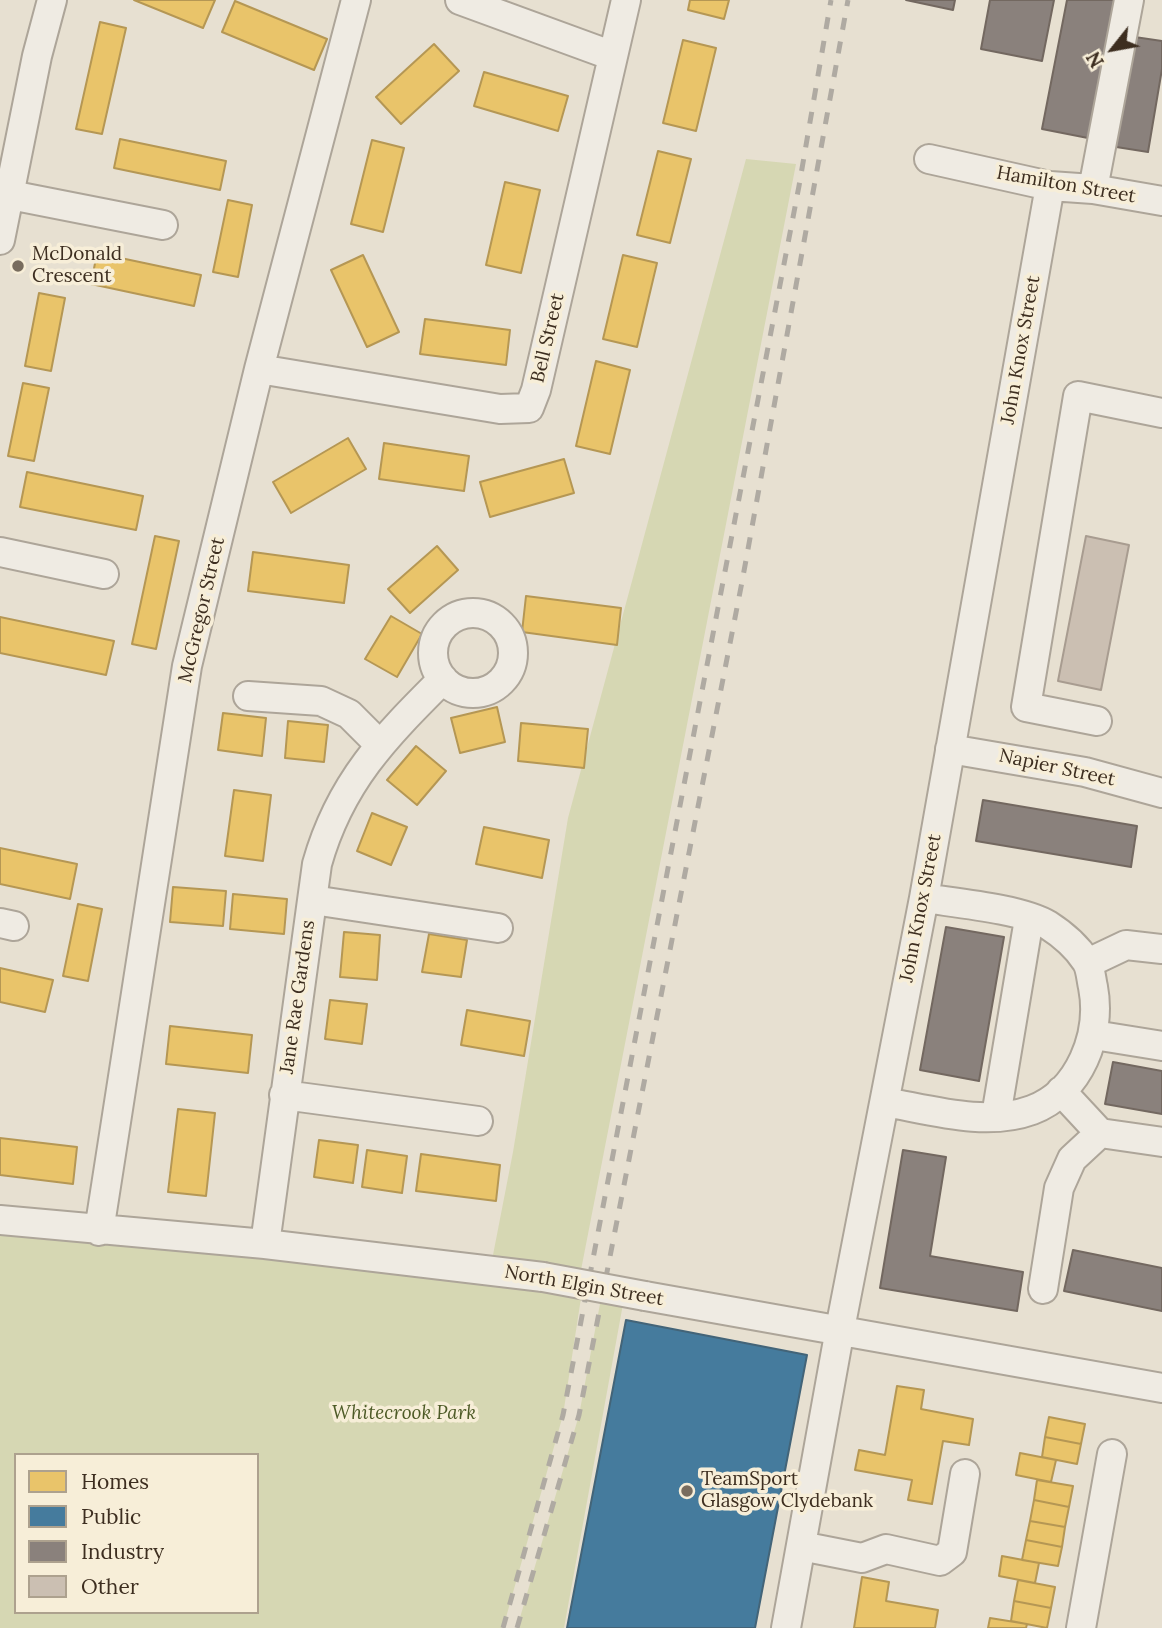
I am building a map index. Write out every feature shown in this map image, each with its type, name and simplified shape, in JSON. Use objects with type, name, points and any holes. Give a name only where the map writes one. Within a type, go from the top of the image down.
[{"type":"street","points":[[0,240],[5,194],[52,0]]},
{"type":"street","name":"McGregor Street","points":[[99,1231],[187,666],[259,369],[356,0]]},
{"type":"street","points":[[460,0],[613,56]]},
{"type":"street","name":"Bell Street","points":[[259,369],[500,409],[529,408],[536,390],[626,0]]},
{"type":"street","points":[[1093,189],[1129,0]]},
{"type":"street","name":"Hamilton Street","points":[[929,159],[1050,186],[1093,189],[1162,201]]},
{"type":"street","name":"John Knox Street","points":[[786,1628],[923,898],[1050,186]]},
{"type":"street","points":[[5,194],[163,225]]},
{"type":"street","points":[[1097,721],[1026,707],[1078,396],[1162,413]]},
{"type":"street","points":[[0,552],[104,574]]},
{"type":"street","name":"Jane Rae Gardens","points":[[265,1244],[317,864],[326,832],[348,787],[379,744],[443,679]]},
{"type":"street","points":[[248,696],[321,701],[349,714],[379,744]]},
{"type":"street","name":"Napier Street","points":[[950,749],[1085,772],[1162,793]]},
{"type":"street","points":[[885,1102],[957,1114],[996,1116],[1033,1110],[1061,1091],[1074,1078],[1094,1035],[1095,997],[1088,963],[1065,938],[1045,923],[923,898]]},
{"type":"street","name":"Jane Rae Gardens","points":[[313,900],[498,928]]},
{"type":"street","points":[[996,1116],[1029,919]]},
{"type":"street","points":[[1088,963],[1126,944],[1162,948]]},
{"type":"street","points":[[1094,1035],[1162,1046]]},
{"type":"street","points":[[1061,1091],[1100,1133],[1162,1142]]},
{"type":"street","name":"Jane Rae Gardens","points":[[284,1095],[478,1121]]},
{"type":"street","points":[[1043,1289],[1059,1188],[1072,1159],[1100,1133]]},
{"type":"street","name":"North Elgin Street","points":[[0,1220],[265,1244],[543,1277],[1162,1388]]},
{"type":"street","points":[[1081,1628],[1112,1454]]},
{"type":"street","points":[[801,1546],[863,1558],[886,1549],[940,1561],[948,1558],[952,1552],[965,1474]]},
{"type":"green space","points":[[746,159],[796,164],[581,1270],[493,1255],[513,1152],[568,818]]},
{"type":"green space","name":"Whitecrook Park","points":[[0,1220],[583,1285],[563,1415],[503,1628],[0,1628]]},
{"type":"green space","points":[[603,1288],[625,1293],[564,1628],[517,1628],[579,1415]]},
{"type":"building: Homes","points":[[134,0],[215,0],[203,28]]},
{"type":"building: Homes","points":[[690,0],[729,0],[724,19],[688,10]]},
{"type":"building: Homes","points":[[235,1],[327,39],[314,70],[222,32]]},
{"type":"building: Homes","points":[[100,22],[126,28],[102,134],[76,129]]},
{"type":"building: Homes","points":[[683,40],[716,48],[696,131],[663,123]]},
{"type":"building: Homes","points":[[434,44],[459,71],[401,124],[376,97]]},
{"type":"building: Homes","points":[[484,72],[568,96],[558,131],[474,106]]},
{"type":"building: Homes","points":[[120,139],[226,161],[220,190],[114,168]]},
{"type":"building: Homes","points":[[372,140],[404,148],[383,232],[351,224]]},
{"type":"building: Homes","points":[[658,151],[691,159],[670,243],[637,235]]},
{"type":"building: Homes","points":[[505,182],[540,190],[521,273],[486,265]]},
{"type":"building: Homes","points":[[228,200],[252,205],[238,277],[213,272]]},
{"type":"building: Homes","points":[[97,253],[201,275],[194,306],[91,284]]},
{"type":"building: Homes","points":[[363,255],[399,332],[367,347],[331,270]]},
{"type":"building: Homes","points":[[623,255],[657,263],[637,347],[603,339]]},
{"type":"building: Homes","points":[[39,293],[65,298],[51,371],[25,366]]},
{"type":"building: Homes","points":[[425,319],[510,330],[506,365],[420,354]]},
{"type":"building: Homes","points":[[596,361],[630,370],[610,454],[576,446]]},
{"type":"building: Homes","points":[[23,383],[49,388],[34,461],[8,456]]},
{"type":"building: Homes","points":[[348,438],[366,469],[291,513],[273,482]]},
{"type":"building: Homes","points":[[384,443],[469,456],[464,491],[379,479]]},
{"type":"building: Homes","points":[[564,459],[574,493],[490,517],[480,482]]},
{"type":"building: Homes","points":[[27,472],[143,496],[136,530],[20,507]]},
{"type":"building: Homes","points":[[155,536],[179,541],[156,649],[132,644]]},
{"type":"building: Homes","points":[[437,546],[458,570],[410,613],[388,589]]},
{"type":"building: Homes","points":[[253,552],[349,565],[344,603],[248,591]]},
{"type":"building: Homes","points":[[526,596],[621,608],[617,645],[522,632]]},
{"type":"building: Homes","points":[[391,616],[422,634],[397,677],[365,659]]},
{"type":"building: Homes","points":[[0,617],[114,641],[106,675],[0,653]]},
{"type":"building: Homes","points":[[497,707],[505,742],[460,753],[451,718]]},
{"type":"building: Homes","points":[[223,713],[266,718],[262,756],[218,750]]},
{"type":"building: Homes","points":[[288,721],[328,725],[324,762],[285,758]]},
{"type":"building: Homes","points":[[521,723],[588,729],[584,768],[518,761]]},
{"type":"building: Homes","points":[[416,746],[446,771],[417,805],[387,780]]},
{"type":"building: Homes","points":[[234,790],[271,795],[263,861],[225,856]]},
{"type":"building: Homes","points":[[372,813],[407,827],[391,865],[357,851]]},
{"type":"building: Homes","points":[[484,827],[549,840],[542,878],[476,864]]},
{"type":"building: Homes","points":[[0,848],[77,864],[70,899],[0,884]]},
{"type":"building: Homes","points":[[173,887],[226,891],[223,926],[170,922]]},
{"type":"building: Homes","points":[[233,894],[287,899],[284,934],[230,929]]},
{"type":"building: Homes","points":[[78,904],[102,909],[88,981],[63,976]]},
{"type":"building: Homes","points":[[344,932],[380,935],[377,980],[340,977]]},
{"type":"building: Homes","points":[[429,934],[467,940],[461,977],[422,972]]},
{"type":"building: Homes","points":[[0,968],[53,980],[45,1012],[0,1002]]},
{"type":"building: Homes","points":[[330,1000],[367,1004],[362,1044],[325,1039]]},
{"type":"building: Homes","points":[[467,1010],[530,1021],[524,1056],[461,1045]]},
{"type":"building: Homes","points":[[170,1026],[252,1035],[248,1073],[166,1064]]},
{"type":"building: Homes","points":[[178,1109],[215,1113],[206,1196],[168,1192]]},
{"type":"building: Homes","points":[[0,1138],[77,1147],[73,1184],[0,1175]]},
{"type":"building: Homes","points":[[319,1140],[358,1145],[353,1183],[314,1177]]},
{"type":"building: Homes","points":[[367,1150],[407,1156],[402,1193],[362,1187]]},
{"type":"building: Homes","points":[[421,1154],[500,1165],[496,1201],[416,1191]]},
{"type":"building: Homes","points":[[897,1386],[924,1390],[921,1409],[973,1419],[969,1445],[943,1441],[932,1504],[908,1500],[912,1480],[855,1470],[859,1450],[885,1455]]},
{"type":"building: Homes","points":[[1049,1417],[1085,1424],[1081,1444],[1045,1437]]},
{"type":"building: Homes","points":[[1045,1437],[1081,1444],[1077,1464],[1042,1457]]},
{"type":"building: Homes","points":[[1020,1453],[1056,1460],[1051,1482],[1016,1475]]},
{"type":"building: Homes","points":[[1037,1480],[1073,1486],[1069,1507],[1034,1500]]},
{"type":"building: Homes","points":[[1034,1500],[1069,1507],[1065,1527],[1030,1521]]},
{"type":"building: Homes","points":[[1030,1521],[1065,1527],[1062,1547],[1026,1540]]},
{"type":"building: Homes","points":[[1026,1540],[1062,1547],[1058,1566],[1022,1560]]},
{"type":"building: Homes","points":[[1002,1556],[1039,1563],[1035,1583],[999,1576]]},
{"type":"building: Homes","points":[[862,1577],[889,1582],[886,1601],[938,1610],[935,1628],[854,1628]]},
{"type":"building: Homes","points":[[1018,1580],[1055,1587],[1051,1608],[1014,1601]]},
{"type":"building: Homes","points":[[1014,1601],[1051,1608],[1047,1628],[1011,1621]]},
{"type":"building: Homes","points":[[990,1618],[1027,1624],[1026,1628],[988,1628]]},
{"type":"building: Public","name":"TeamSport Glasgow Clydebank","points":[[626,1320],[807,1355],[755,1628],[567,1628]]},
{"type":"building: Industry","points":[[906,0],[955,0],[953,10]]},
{"type":"building: Industry","points":[[990,0],[1054,0],[1042,61],[981,49]]},
{"type":"building: Industry","points":[[1067,0],[1120,0],[1093,139],[1042,129]]},
{"type":"building: Industry","points":[[1128,36],[1162,41],[1162,69],[1148,152],[1110,146]]},
{"type":"building: Industry","points":[[983,800],[1137,826],[1131,867],[976,841]]},
{"type":"building: Industry","points":[[946,927],[1004,937],[979,1081],[920,1070]]},
{"type":"building: Industry","points":[[1113,1062],[1162,1071],[1162,1114],[1105,1104]]},
{"type":"building: Industry","points":[[903,1150],[946,1157],[930,1256],[1023,1272],[1017,1311],[880,1288]]},
{"type":"building: Industry","points":[[1073,1250],[1162,1268],[1162,1311],[1064,1291]]},
{"type":"building: Other","points":[[1086,536],[1129,545],[1101,690],[1058,681]]},
{"type":"railway","points":[[503,1628],[563,1415],[799,186],[831,0]]},
{"type":"railway","points":[[517,1628],[579,1415],[742,582],[848,0]]},
{"type":"place","name":"McDonald Crescent","points":[[18,266]]},
{"type":"place","name":"TeamSport Glasgow Clydebank","points":[[687,1491]]}]
